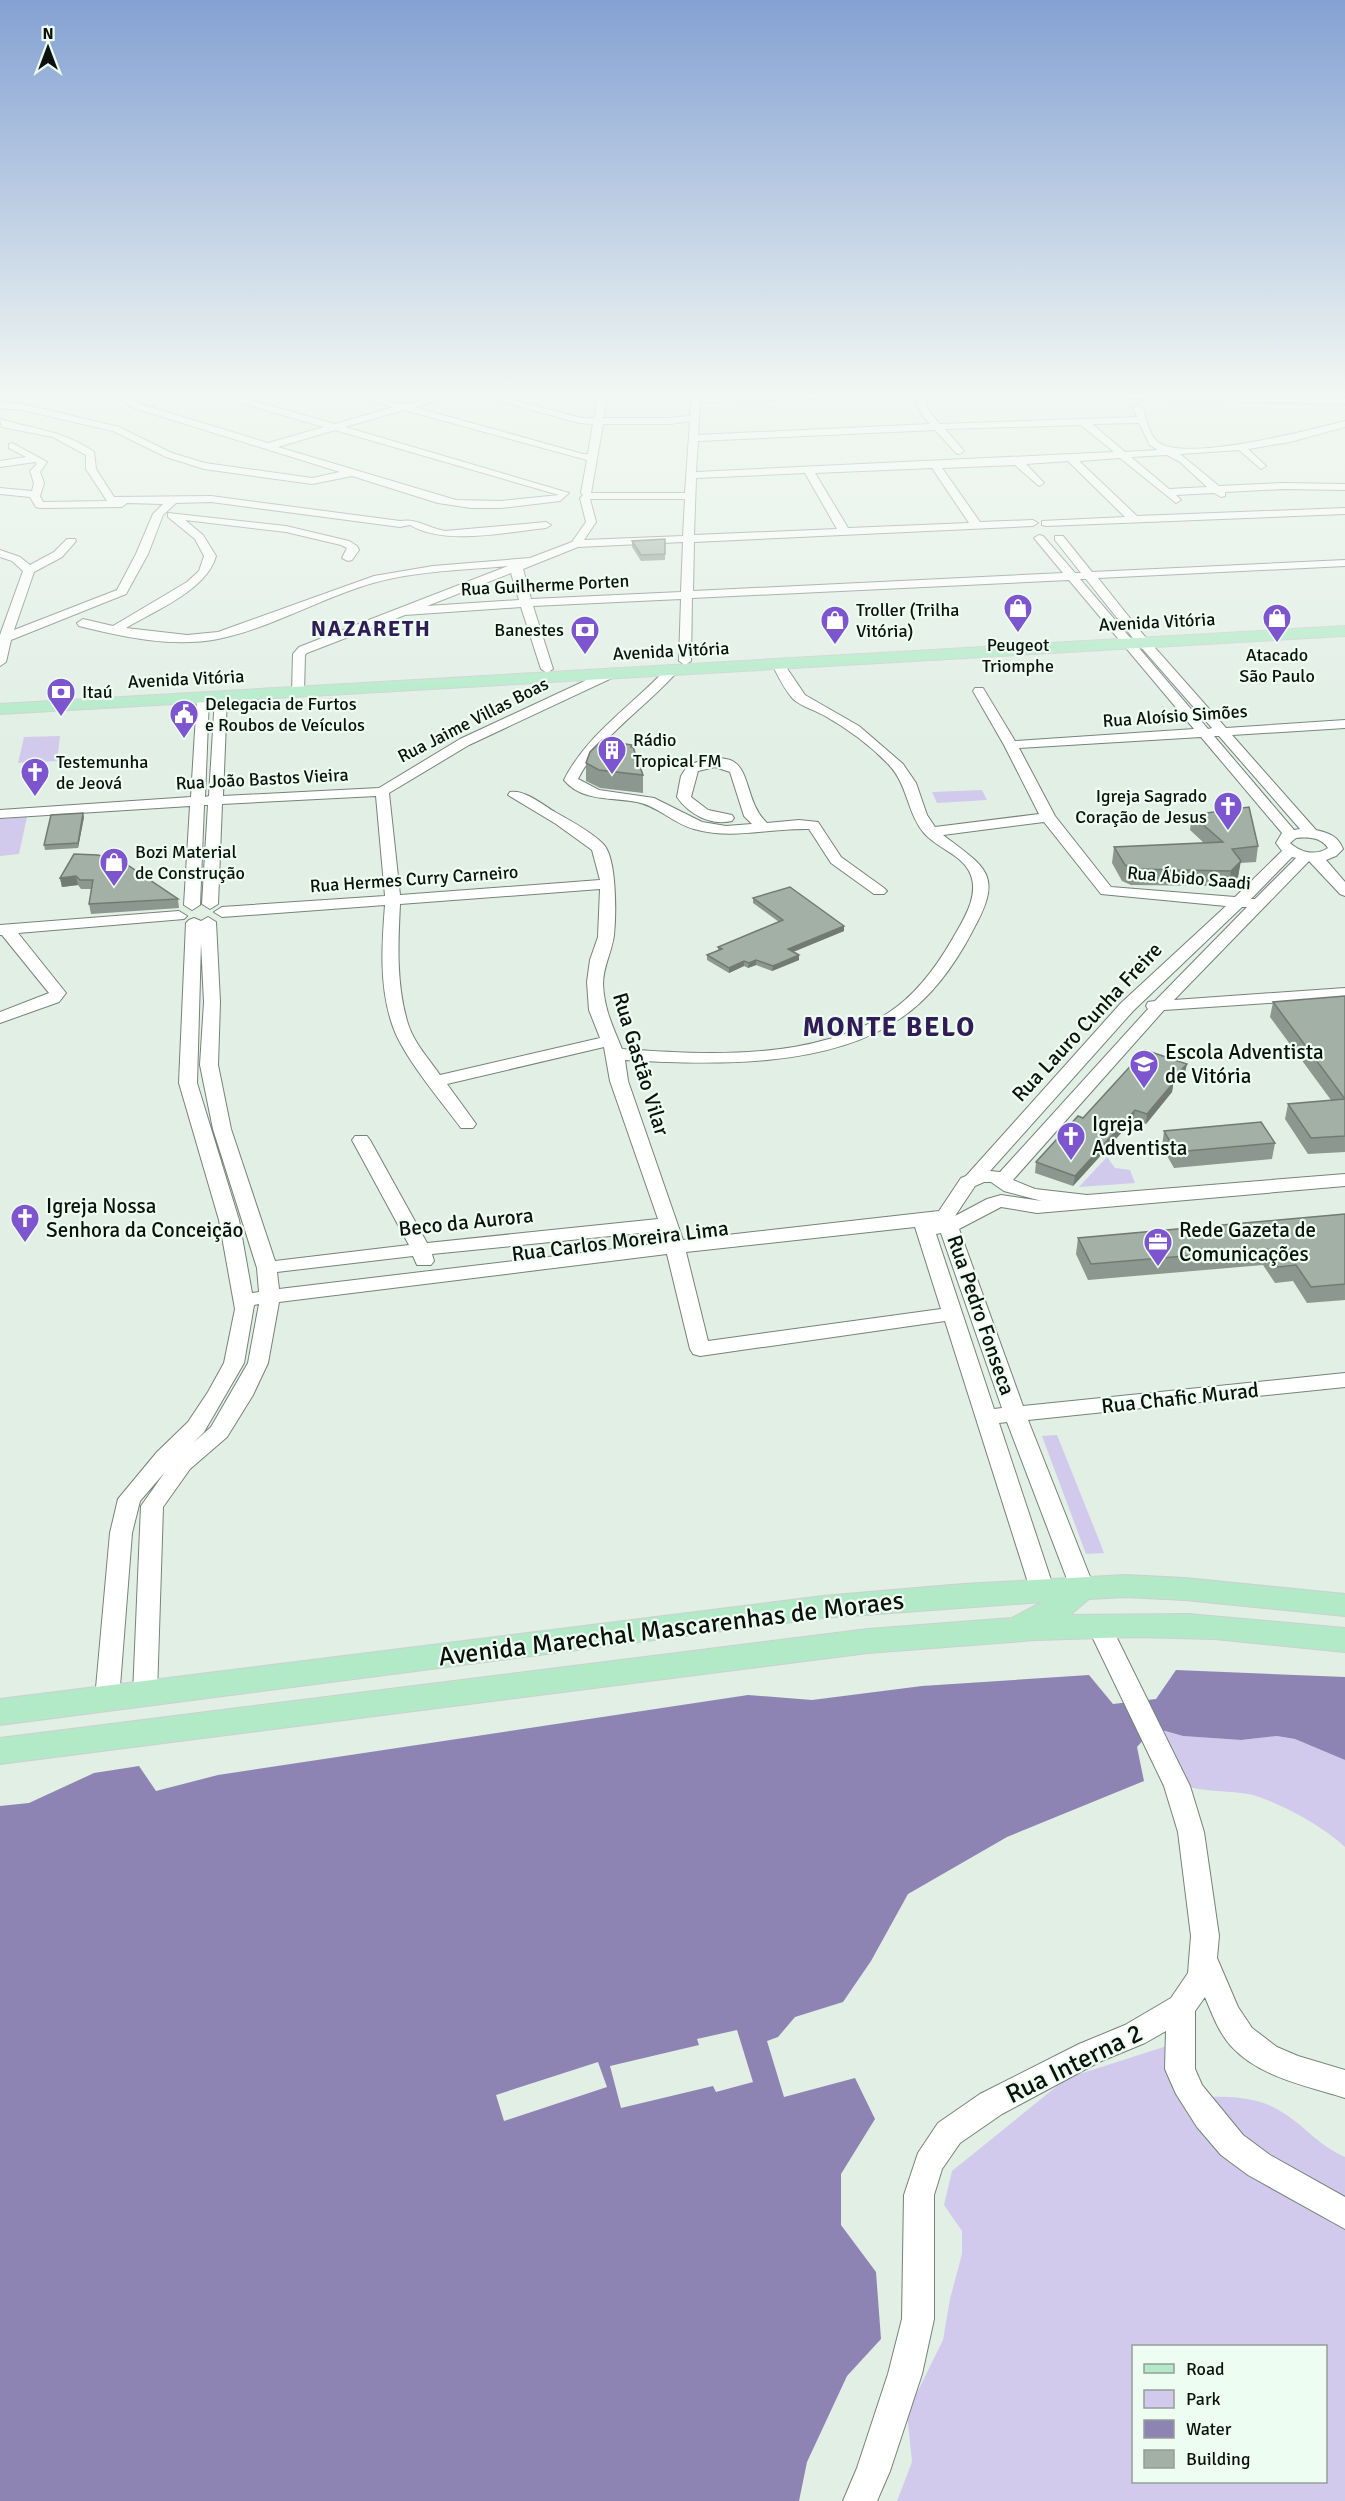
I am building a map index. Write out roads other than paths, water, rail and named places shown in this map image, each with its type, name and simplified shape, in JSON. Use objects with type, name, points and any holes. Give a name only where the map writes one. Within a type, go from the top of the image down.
[{"type":"main road","name":"Avenida Vitória","points":[[0,710],[221,697],[298,688],[547,669],[778,664],[1345,622]]},
{"type":"main road","name":"Avenida Vitória","points":[[678,666],[1132,639],[1345,631]]},
{"type":"main road","name":"Avenida Vitória","points":[[0,701],[298,688],[575,682],[610,674],[677,668],[684,664],[678,666]]},
{"type":"main road","name":"Avenida Marechal Mascarenhas de Moraes","points":[[0,1712],[823,1607],[1042,1589],[1082,1587],[1185,1589],[1345,1605]]},
{"type":"main road","points":[[1014,1630],[1066,1603],[1082,1587]]},
{"type":"main road","name":"Avenida Marechal Mascarenhas de Moraes","points":[[0,1751],[868,1641],[1099,1626],[1192,1626],[1345,1640]]},
{"type":"street","points":[[5,638],[122,592],[163,510]]},
{"type":"street","points":[[115,630],[203,576],[207,567],[210,556],[199,537],[167,510]]},
{"type":"street","points":[[179,510],[275,527],[345,543],[352,546],[353,550],[348,558]]},
{"type":"street","points":[[299,510],[400,524],[412,522],[428,510]]},
{"type":"street","points":[[576,544],[591,522],[590,510]]},
{"type":"street","points":[[690,510],[688,595],[678,666],[640,704],[594,744],[577,764],[571,780],[582,790],[650,801],[699,826],[731,830],[796,824],[813,825],[836,860],[879,891]]},
{"type":"street","points":[[831,510],[844,531]]},
{"type":"street","points":[[967,510],[979,526],[1033,537],[1063,536],[1099,522]]},
{"type":"street","points":[[1124,510],[1135,520]]},
{"type":"street","points":[[1187,510],[1194,516]]},
{"type":"street","points":[[1237,510],[1242,514]]},
{"type":"street","points":[[298,688],[300,652],[497,574],[517,571],[533,561],[576,544],[1345,511]]},
{"type":"street","points":[[412,522],[427,531],[445,534],[546,525]]},
{"type":"street","points":[[1033,523],[1020,530],[1033,537],[1224,731],[1317,835],[1332,841],[1316,850]]},
{"type":"street","points":[[1047,523],[1062,526],[1069,532],[1063,536]]},
{"type":"street","points":[[400,524],[419,539]]},
{"type":"street","points":[[1063,536],[1132,639],[1206,732],[1316,850],[1345,891]]},
{"type":"street","points":[[0,662],[5,638],[28,570],[57,555],[67,547],[70,541]]},
{"type":"street","points":[[0,553],[16,559],[28,570]]},
{"type":"street","points":[[373,579],[415,572],[533,561]]},
{"type":"street","name":"Rua Guilherme Porten","points":[[405,611],[1345,561]]},
{"type":"street","points":[[83,623],[115,630],[183,637],[218,635],[373,579],[408,562]]},
{"type":"street","points":[[517,571],[547,669]]},
{"type":"street","points":[[300,606],[316,590]]},
{"type":"street","points":[[437,1081],[612,1047],[668,1058],[774,1054],[861,1033],[894,1016],[921,993],[959,942],[981,893],[981,882],[973,865],[930,832],[915,804],[909,783],[896,765],[874,743],[852,727],[800,698],[778,664]]},
{"type":"street","name":"Rua Jaime Villas Boas","points":[[382,792],[430,760],[522,713],[575,682]]},
{"type":"street","name":"Rua Ábido Saadi","points":[[979,691],[1012,747],[1048,817],[1106,891],[1260,904]]},
{"type":"street","points":[[145,1694],[152,1506],[182,1464],[219,1432],[242,1395],[258,1363],[269,1303],[267,1268],[188,1083],[201,914],[217,801],[221,697]]},
{"type":"street","points":[[201,914],[199,801],[203,698]]},
{"type":"street","name":"Rua Aloísio Simões","points":[[1012,747],[1345,724]]},
{"type":"street","points":[[751,816],[710,816],[692,806],[684,797],[690,772],[700,765],[733,766],[751,816],[762,827]]},
{"type":"street","points":[[382,792],[386,804],[393,900],[389,961],[400,1024],[410,1045],[467,1124]]},
{"type":"street","name":"Rua João Bastos Vieira","points":[[0,814],[382,792]]},
{"type":"street","name":"Rua Gastão Vilar","points":[[515,795],[598,845],[608,884],[606,937],[598,960],[595,982],[597,1010],[612,1047],[619,1081],[669,1224],[676,1252]]},
{"type":"street","points":[[930,832],[1048,817]]},
{"type":"street","points":[[1317,835],[1345,835]]},
{"type":"street","points":[[1316,850],[1317,835]]},
{"type":"street","points":[[1316,850],[1345,872]]},
{"type":"street","name":"Rua Lauro Cunha Freire","points":[[970,1182],[1127,1007],[1240,901],[1316,850]]},
{"type":"street","name":"Rua Lauro Cunha Freire","points":[[1002,1193],[1159,1006],[1316,850]]},
{"type":"street","name":"Rua Hermes Curry Carneiro","points":[[3,930],[608,884]]},
{"type":"street","points":[[0,1018],[53,999],[58,993],[3,930]]},
{"type":"street","points":[[1127,1007],[1345,993]]},
{"type":"street","points":[[361,1140],[422,1251],[426,1278]]},
{"type":"street","points":[[107,1699],[121,1533],[129,1499],[165,1457],[196,1427],[234,1363],[245,1305],[220,1154]]},
{"type":"street","points":[[970,1182],[966,1189],[974,1198],[1002,1193],[1037,1207],[1345,1180]]},
{"type":"street","points":[[948,1221],[970,1182]]},
{"type":"street","name":"Rua Carlos Moreira Lima","points":[[269,1303],[426,1278],[925,1226],[948,1221],[1002,1193]]},
{"type":"street","name":"Rua Pedro Fonseca","points":[[948,1221],[1015,1415],[1082,1587]]},
{"type":"street","name":"Beco da Aurora","points":[[267,1268],[328,1259],[669,1224]]},
{"type":"street","name":"Rua Pedro Fonseca","points":[[925,1226],[1042,1589]]},
{"type":"street","points":[[676,1252],[700,1349],[953,1314]]},
{"type":"street","name":"Rua Carlos Moreira Lima","points":[[245,1305],[676,1252]]},
{"type":"street","name":"Rua Chafic Murad","points":[[1015,1415],[1345,1380]]},
{"type":"street","name":"Rua Pedro Fonseca","points":[[986,1417],[1015,1415]]},
{"type":"street","name":"Rua Interna 2","points":[[860,2501],[873,2471],[905,2374],[918,2319],[919,2195],[929,2163],[949,2133],[991,2104],[1089,2053],[1144,2029],[1181,2007],[1193,1992],[1202,1974],[1205,1936],[1191,1832],[1177,1786],[1099,1626]]},
{"type":"street","points":[[1204,1959],[1233,2026],[1246,2042],[1267,2056],[1290,2066],[1345,2084]]},
{"type":"street","points":[[1181,2007],[1180,2069],[1191,2094],[1208,2117],[1232,2145],[1259,2165],[1345,2214]]},
{"type":"water","points":[[1176,1670],[1345,1677],[1345,1760],[1295,1739],[1277,1736],[1241,1740],[1183,1736],[1154,1728],[1137,1747],[1144,1781],[1007,1837],[908,1894],[871,1961],[843,2002],[795,2017],[778,2037],[767,2041],[784,2097],[855,2078],[875,2119],[841,2174],[841,2225],[876,2272],[881,2339],[847,2376],[807,2462],[799,2501],[0,2501],[0,1806],[29,1803],[94,1773],[139,1766],[156,1791],[218,1775],[748,1695],[812,1700],[922,1686],[1089,1675],[1113,1704],[1156,1699]]},
{"type":"place","name":"Peugeot Triomphe","points":[[1018,634]]},
{"type":"place","name":"Atacado São Paulo","points":[[1277,644]]},
{"type":"place","name":"Troller (Trilha Vitória)","points":[[835,646]]},
{"type":"place","name":"Banestes","points":[[585,656]]},
{"type":"place","name":"Itaú","points":[[61,718]]},
{"type":"place","name":"Delegacia de Furtos e Roubos de Veículos","points":[[184,740]]},
{"type":"place","name":"Rádio Tropical FM","points":[[612,776]]},
{"type":"place","name":"Testemunha de Jeová","points":[[35,798]]},
{"type":"place","name":"Igreja Sagrado Coração de Jesus","points":[[1228,832]]},
{"type":"place","name":"Bozi Material de Construção","points":[[114,888]]},
{"type":"place","name":"Escola Adventista de Vitória","points":[[1144,1090]]},
{"type":"place","name":"Igreja Adventista","points":[[1071,1162]]},
{"type":"place","name":"Igreja Nossa Senhora da Conceição","points":[[25,1244]]},
{"type":"place","name":"Rede Gazeta de Comunicações","points":[[1158,1268]]},
{"type":"district","name":"NAZARETH","points":[[371,628]]},
{"type":"district","name":"MONTE BELO","points":[[889,1027]]}]
